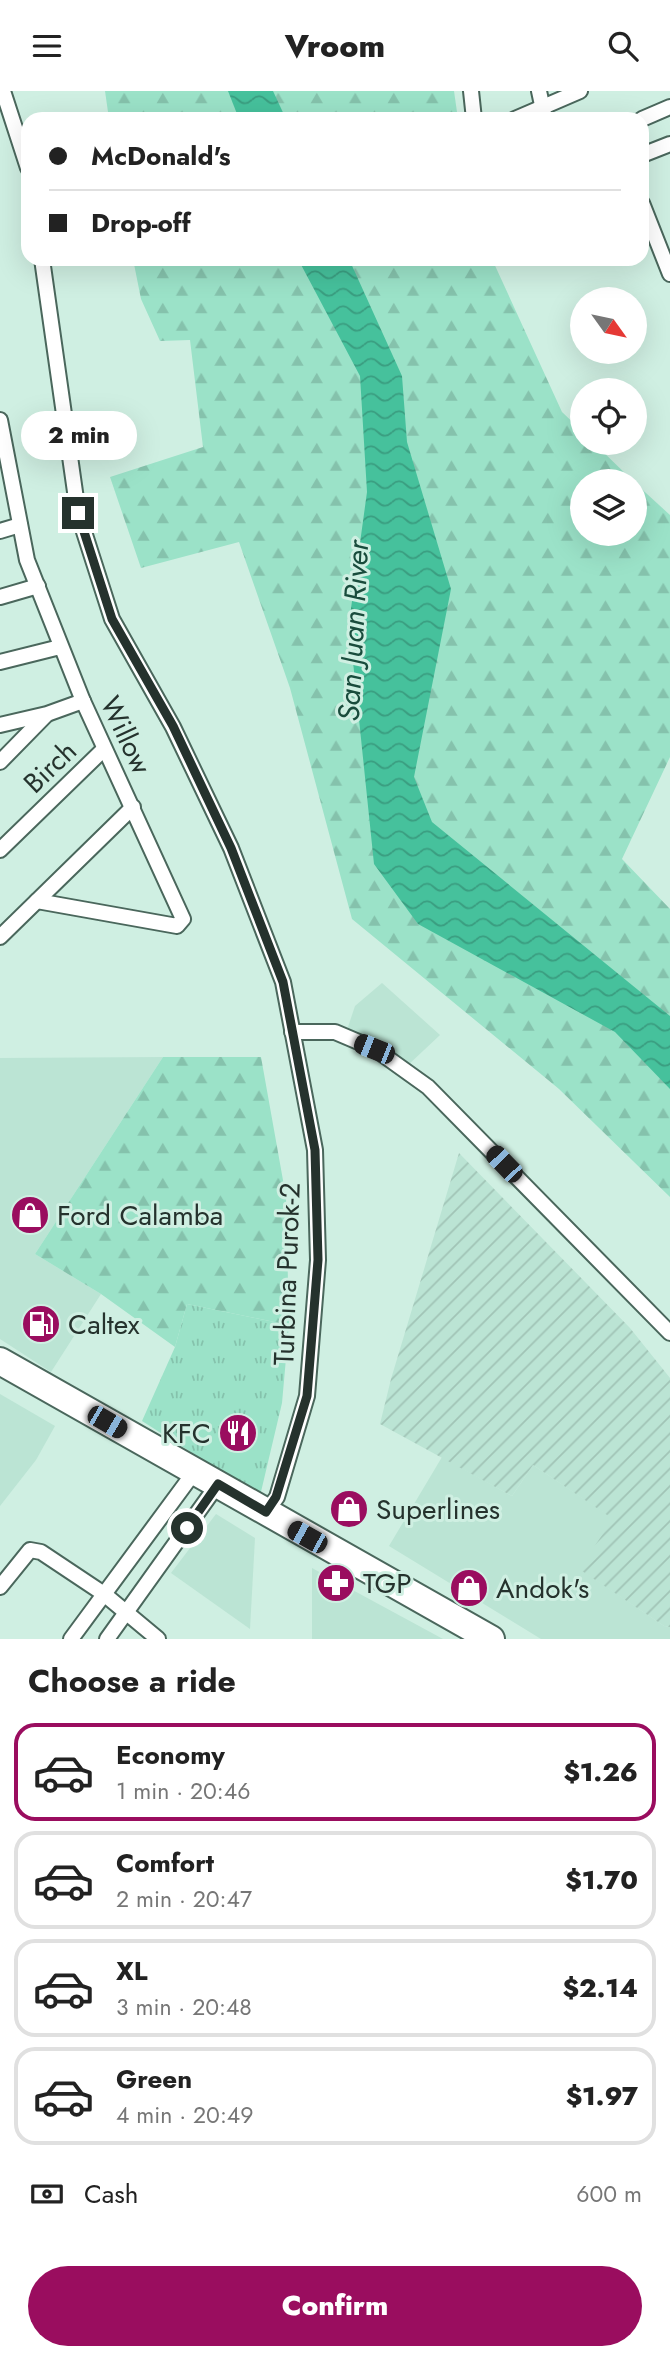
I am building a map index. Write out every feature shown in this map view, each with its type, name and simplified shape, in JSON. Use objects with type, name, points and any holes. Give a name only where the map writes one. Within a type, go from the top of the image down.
[{"type":"highway","points":[[0,1361],[491,1639]]},
{"type":"street","points":[[3,91],[21,146]]},
{"type":"street","points":[[471,91],[473,112]]},
{"type":"street","points":[[538,91],[544,112]]},
{"type":"street","points":[[546,112],[580,91]]},
{"type":"street","points":[[649,116],[670,107]]},
{"type":"street","points":[[649,152],[670,144]]},
{"type":"street","points":[[649,222],[670,274]]},
{"type":"street","name":"Turbina Purok-2","points":[[43,266],[78,513],[112,619],[173,726],[231,848],[283,982],[315,1150],[318,1260],[307,1396],[276,1497],[266,1512]]},
{"type":"street","name":"Willow","points":[[0,420],[4,465],[27,560],[83,701],[183,919],[177,926],[37,901]]},
{"type":"street","points":[[0,531],[20,524]]},
{"type":"street","points":[[0,597],[38,586]]},
{"type":"street","points":[[0,662],[60,647]]},
{"type":"street","points":[[0,725],[47,714],[83,701]]},
{"type":"street","points":[[0,762],[47,714]]},
{"type":"street","name":"Birch","points":[[0,850],[104,749]]},
{"type":"street","points":[[0,937],[132,807]]},
{"type":"street","points":[[292,1032],[335,1032],[374,1049],[428,1087],[670,1333]]},
{"type":"street","points":[[71,1639],[104,1594],[206,1478]]},
{"type":"street","points":[[107,1639],[127,1613],[206,1478]]},
{"type":"street","points":[[0,1587],[30,1550],[41,1552],[104,1594],[158,1639]]},
{"type":"shaded area","points":[[382,983],[440,1035],[407,1066],[347,1030],[355,1006]]},
{"type":"shaded area","name":"Ford Calamba","points":[[163,1057],[35,1254],[101,1294],[51,1372],[0,1339],[0,1058]]},
{"type":"shaded area","points":[[459,1153],[630,1328],[670,1378],[670,1627],[664,1626],[579,1569],[613,1519],[533,1465],[512,1496],[380,1424]]},
{"type":"shaded area","points":[[0,1394],[55,1426],[36,1460],[0,1506]]},
{"type":"shaded area","points":[[442,1457],[512,1496],[533,1465],[614,1519],[580,1569],[664,1626],[670,1627],[670,1639],[541,1639],[389,1546]]},
{"type":"shaded area","points":[[216,1514],[255,1538],[250,1629],[171,1573]]},
{"type":"shaded area","points":[[312,1568],[443,1639],[312,1639]]},
{"type":"green space","points":[[105,91],[454,91],[457,112],[108,112]]},
{"type":"green space","points":[[134,266],[495,266],[562,412],[570,420],[570,455],[606,455],[621,469],[570,469],[570,546],[647,546],[647,494],[670,515],[670,757],[622,859],[670,909],[670,1197],[559,1089],[352,919],[290,688],[239,542],[141,568],[110,477],[203,447],[190,340],[160,341],[141,299]]},
{"type":"green space","points":[[163,1057],[261,1057],[286,1197],[289,1325],[187,1304],[175,1347],[101,1294],[35,1254]]},
{"type":"green space","points":[[187,1304],[289,1325],[282,1403],[260,1496],[142,1421],[175,1347]]},
{"type":"water","points":[[228,91],[273,91],[283,112],[236,112]]},
{"type":"water","name":"San Juan River","points":[[302,266],[352,266],[402,376],[407,442],[451,589],[414,777],[432,822],[670,1016],[670,1089],[615,1032],[418,924],[374,864],[349,623],[367,492],[360,376]]},
{"type":"place","name":"Ford Calamba","points":[[30,1215]]},
{"type":"place","name":"Caltex","points":[[41,1324]]},
{"type":"place","name":"KFC","points":[[238,1433]]},
{"type":"place","name":"Superlines","points":[[349,1509]]},
{"type":"place","name":"TGP","points":[[336,1583]]},
{"type":"place","name":"Andok's","points":[[469,1588]]},
{"type":"route","points":[[78,513],[112,619],[173,726],[231,848],[283,982],[315,1150],[318,1260],[313,1343],[307,1396],[276,1497],[266,1512],[218,1484],[187,1528]]}]
